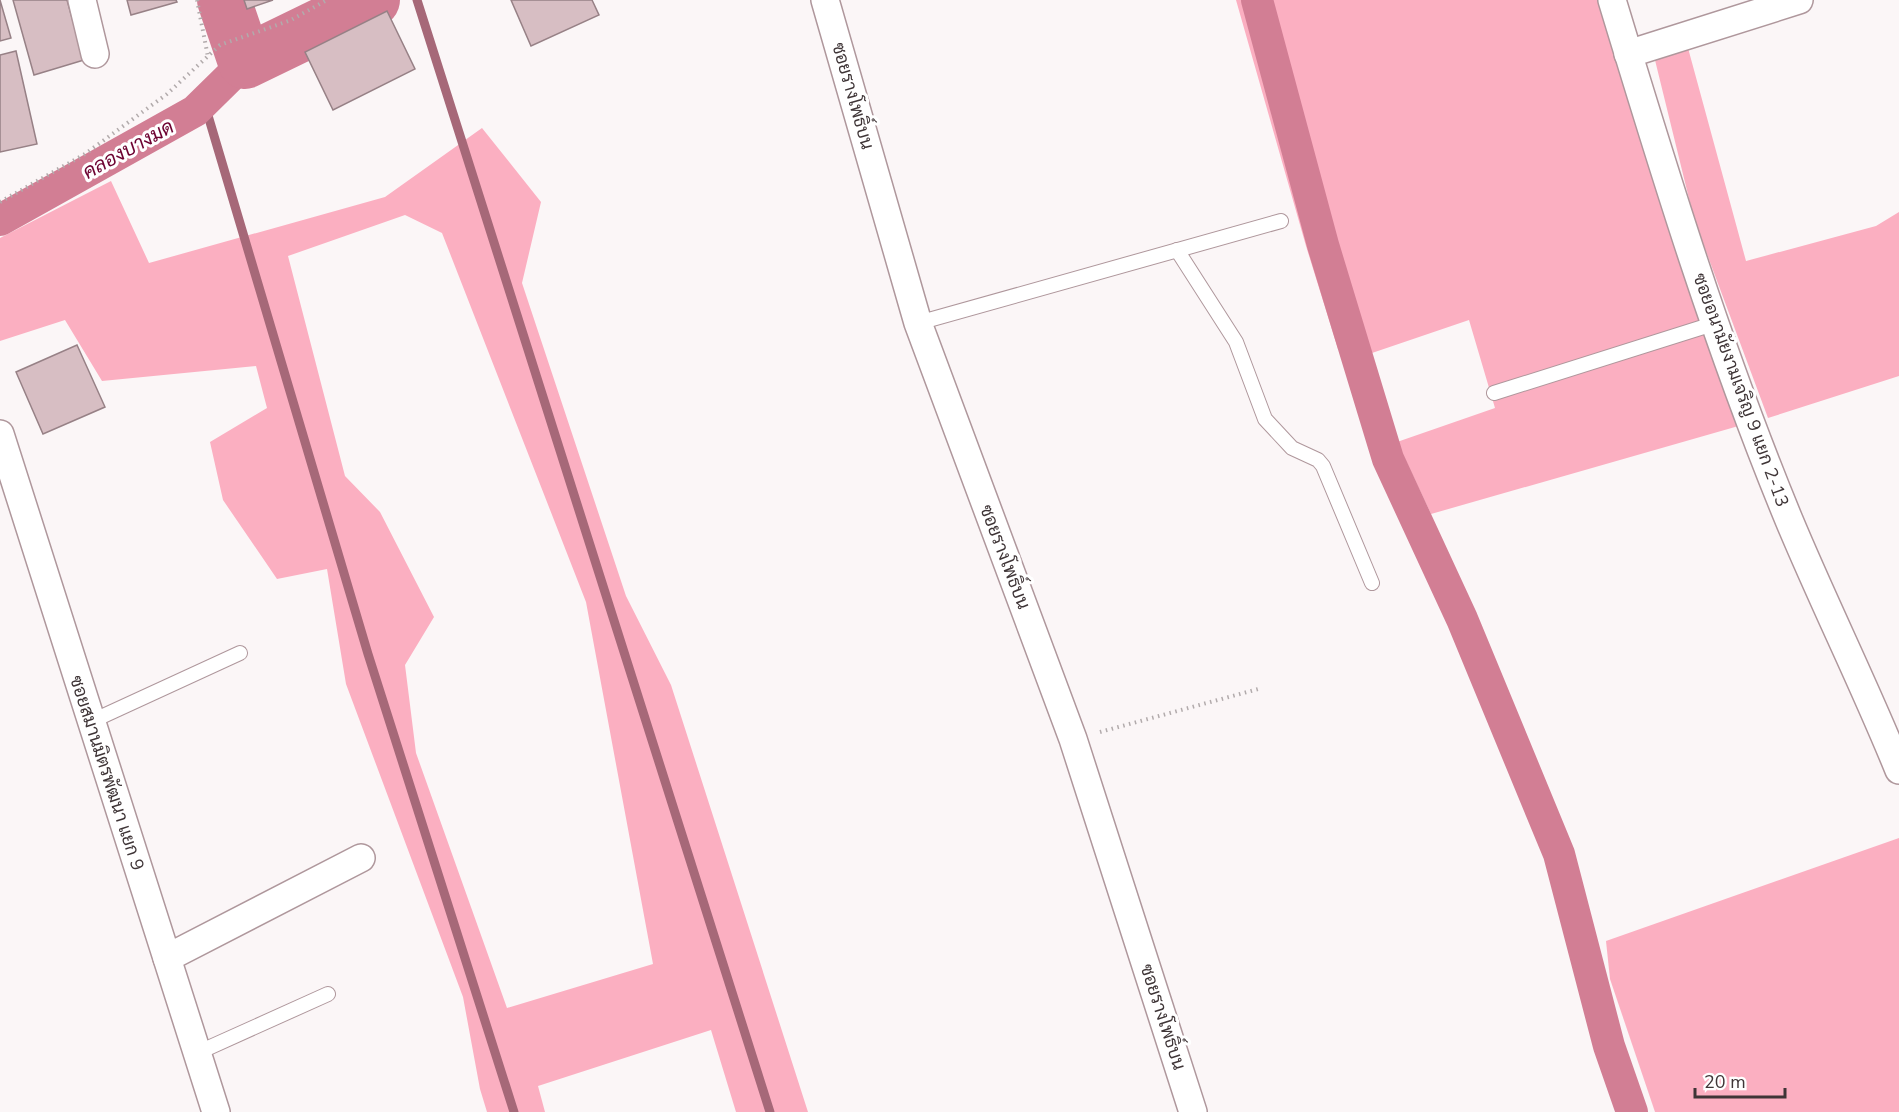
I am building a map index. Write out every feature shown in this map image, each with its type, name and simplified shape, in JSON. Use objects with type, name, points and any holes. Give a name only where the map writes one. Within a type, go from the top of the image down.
[{"type":"street","points":[[82,0],[95,54]]},
{"type":"street","name":"ซอยรางโพธิ์บน","points":[[825,0],[918,323],[1073,739],[1193,1112]]},
{"type":"street","name":"ซอยอนามัยงามเจริญ 9 แยก 2-13","points":[[1612,0],[1684,237],[1789,520],[1899,770]]},
{"type":"street","points":[[1628,54],[1799,0]]},
{"type":"street","name":"ซอยสมานมิตรพัฒนา แยก 9","points":[[0,434],[216,1112]]},
{"type":"street","points":[[167,958],[361,858]]},
{"type":"lane","points":[[918,323],[1281,221]]},
{"type":"lane","points":[[1178,250],[1236,342],[1265,419],[1292,448],[1318,460],[1323,466],[1372,583]]},
{"type":"lane","points":[[1494,393],[1716,322]]},
{"type":"lane","points":[[90,722],[240,653]]},
{"type":"lane","points":[[197,1053],[328,994]]},
{"type":"path","points":[[196,0],[208,57]]},
{"type":"path","points":[[0,202],[86,154],[167,94],[220,45],[268,29],[327,0]]},
{"type":"path","points":[[1073,739],[1262,688]]},
{"type":"shaded area","points":[[1236,0],[1598,0],[1674,247],[1742,425],[1431,514],[1397,442],[1495,408],[1469,320],[1372,353],[1338,349],[1306,246]]},
{"type":"shaded area","points":[[1688,48],[1746,261],[1876,226],[1899,212],[1899,376],[1768,418],[1694,219],[1654,56]]},
{"type":"shaded area","points":[[482,128],[541,202],[522,283],[626,596],[671,685],[808,1112],[736,1112],[711,1030],[538,1086],[545,1112],[487,1112],[480,1089],[463,997],[346,684],[327,569],[277,579],[223,500],[210,442],[267,408],[256,366],[102,381],[65,320],[0,341],[0,238],[111,181],[149,263],[385,197]],"holes":[[[405,215],[442,233],[586,602],[653,964],[507,1008],[416,753],[405,665],[434,617],[380,512],[345,476],[288,256]]]},
{"type":"shaded area","points":[[1899,838],[1899,1112],[1655,1112],[1610,979],[1606,941]]},
{"type":"building","points":[[0,0],[11,38],[0,41]]},
{"type":"building","points":[[13,0],[67,0],[84,60],[34,75]]},
{"type":"building","points":[[127,0],[176,0],[177,2],[131,15]]},
{"type":"building","points":[[244,0],[273,0],[247,9]]},
{"type":"building","points":[[511,0],[592,0],[599,15],[531,46]]},
{"type":"building","points":[[387,11],[415,69],[333,110],[305,52]]},
{"type":"building","points":[[16,51],[37,144],[0,152],[0,55]]},
{"type":"building","points":[[77,345],[105,407],[43,434],[16,372]]},
{"type":"waterway","points":[[224,0],[245,62],[373,0]]},
{"type":"waterway","points":[[417,0],[770,1112]]},
{"type":"waterway","points":[[1257,0],[1323,245],[1388,459],[1462,619],[1559,854],[1609,1046],[1632,1112]]},
{"type":"waterway","name":"คลองบางมด","points":[[0,220],[195,111],[245,62]]},
{"type":"waterway","points":[[204,102],[368,654],[514,1112]]}]
